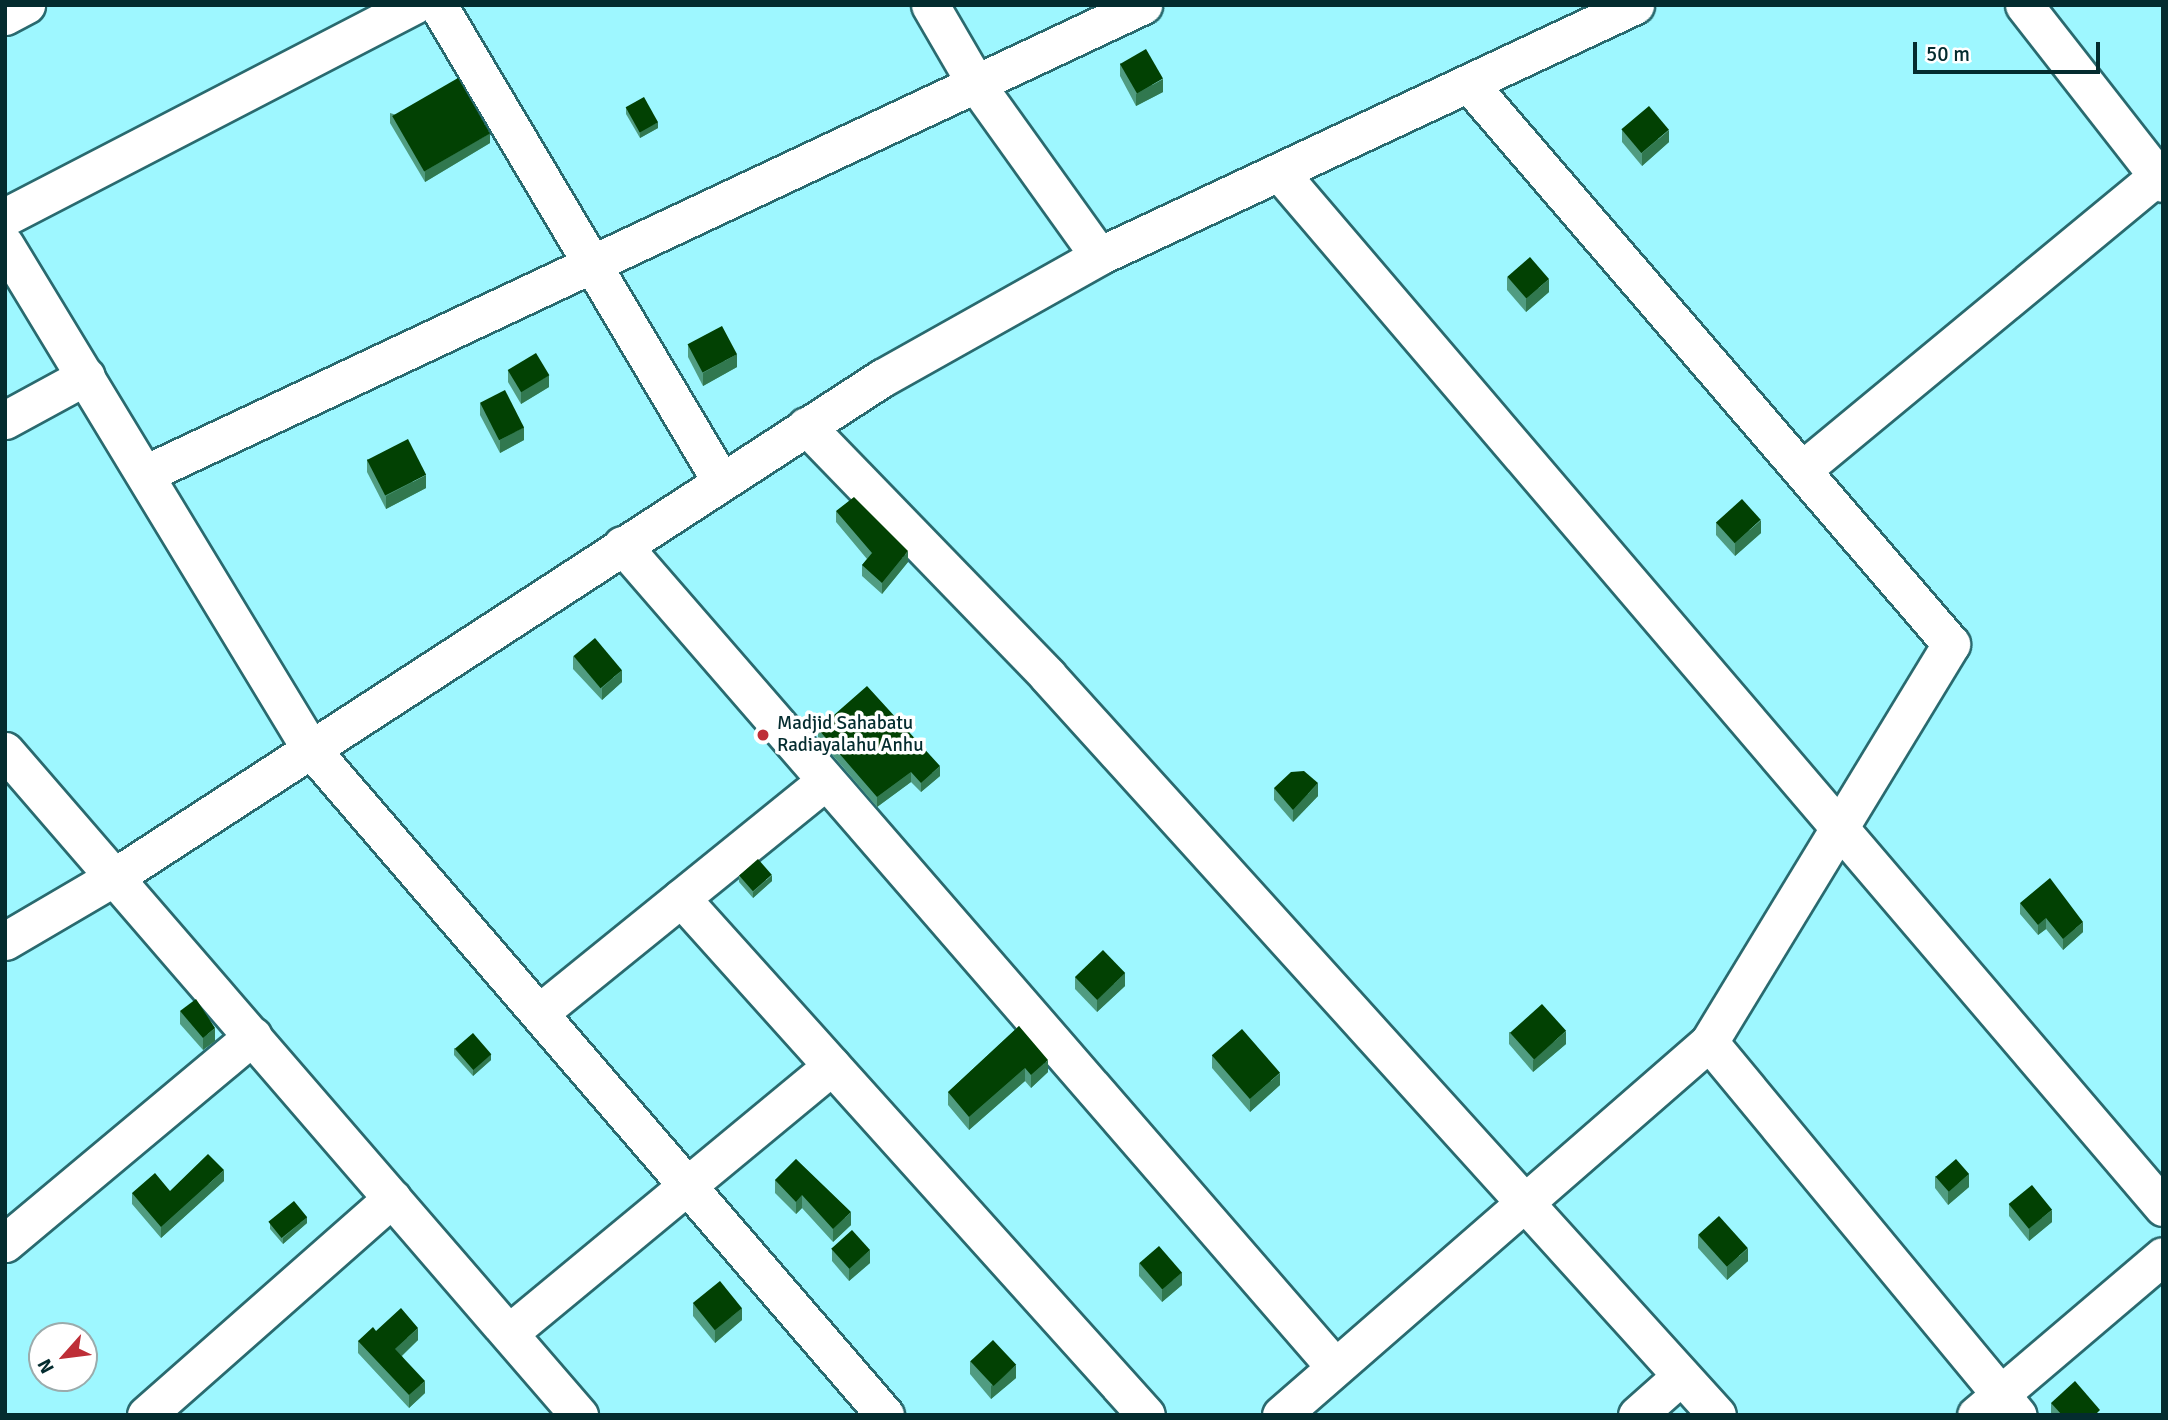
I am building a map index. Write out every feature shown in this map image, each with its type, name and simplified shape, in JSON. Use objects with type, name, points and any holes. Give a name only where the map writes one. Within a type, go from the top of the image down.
[{"type":"street","points":[[5,16],[26,5]]},
{"type":"street","points":[[5,217],[414,5]]},
{"type":"street","points":[[438,5],[721,481]]},
{"type":"street","points":[[930,5],[976,84],[1099,256]]},
{"type":"street","points":[[145,474],[1143,5]]},
{"type":"street","points":[[5,942],[116,876],[806,426],[1099,256],[1470,85],[1635,5]]},
{"type":"street","points":[[1802,470],[2160,179],[2024,5]]},
{"type":"street","points":[[1281,1415],[1709,1042],[1951,644],[1470,85]]},
{"type":"street","points":[[1280,173],[2163,1206]]},
{"type":"street","points":[[5,245],[310,748],[885,1415]]},
{"type":"street","points":[[5,420],[86,376]]},
{"type":"street","points":[[806,426],[1047,675],[1717,1415]]},
{"type":"street","points":[[622,545],[824,782],[1335,1367]]},
{"type":"street","points":[[5,751],[116,876],[579,1415]]},
{"type":"street","points":[[539,1013],[824,782]]},
{"type":"street","points":[[681,898],[1146,1415]]},
{"type":"street","points":[[5,1242],[253,1036]]},
{"type":"street","points":[[1709,1042],[1998,1408],[2163,1256]]},
{"type":"street","points":[[509,1333],[832,1066]]},
{"type":"street","points":[[164,1409],[392,1198]]},
{"type":"street","points":[[1637,1415],[1681,1376]]},
{"type":"building","points":[[1146,49],[1163,78],[1137,93],[1120,64]]},
{"type":"building","points":[[458,78],[490,133],[424,171],[392,116]]},
{"type":"building","points":[[644,97],[658,122],[640,133],[626,107]]},
{"type":"building","points":[[1649,106],[1669,130],[1641,153],[1621,129]]},
{"type":"building","points":[[1530,257],[1549,279],[1526,299],[1507,277]]},
{"type":"building","points":[[722,326],[737,354],[703,373],[688,344]]},
{"type":"building","points":[[536,353],[549,375],[521,392],[508,370]]},
{"type":"building","points":[[505,390],[524,427],[499,440],[480,403]]},
{"type":"building","points":[[408,439],[426,475],[385,496],[367,460]]},
{"type":"building","points":[[854,497],[908,551],[882,583],[862,565],[872,553],[836,511]]},
{"type":"building","points":[[1742,499],[1761,520],[1735,543],[1716,522]]},
{"type":"building","points":[[595,638],[622,670],[601,688],[574,656]]},
{"type":"building","points":[[867,686],[940,766],[921,783],[911,772],[877,797],[818,729]]},
{"type":"building","points":[[1304,771],[1318,783],[1293,810],[1274,788],[1291,772]]},
{"type":"building","points":[[758,859],[772,875],[753,891],[739,875]]},
{"type":"building","points":[[2050,878],[2083,922],[2063,939],[2046,918],[2038,925],[2020,903]]},
{"type":"building","points":[[1103,950],[1125,973],[1097,1000],[1075,977]]},
{"type":"building","points":[[196,999],[215,1028],[203,1038],[180,1011]]},
{"type":"building","points":[[1542,1004],[1566,1031],[1534,1060],[1510,1033]]},
{"type":"building","points":[[1019,1026],[1048,1060],[1031,1075],[1025,1068],[969,1117],[948,1092]]},
{"type":"building","points":[[1242,1029],[1280,1073],[1250,1099],[1212,1055]]},
{"type":"building","points":[[473,1033],[491,1054],[473,1070],[455,1049]]},
{"type":"building","points":[[208,1154],[224,1170],[161,1227],[132,1193],[155,1173],[170,1191]]},
{"type":"building","points":[[796,1159],[851,1212],[833,1229],[802,1195],[796,1202],[775,1180]]},
{"type":"building","points":[[1956,1159],[1969,1174],[1949,1192],[1936,1177]]},
{"type":"building","points":[[2032,1185],[2052,1210],[2029,1229],[2009,1204]]},
{"type":"building","points":[[294,1201],[307,1217],[282,1238],[268,1222]]},
{"type":"building","points":[[1719,1216],[1748,1248],[1727,1267],[1698,1235]]},
{"type":"building","points":[[852,1230],[870,1250],[849,1269],[831,1249]]},
{"type":"building","points":[[1159,1246],[1182,1272],[1162,1289],[1139,1263]]},
{"type":"building","points":[[720,1281],[742,1308],[715,1330],[693,1303]]},
{"type":"building","points":[[401,1308],[418,1328],[395,1349],[425,1381],[409,1395],[358,1341],[373,1327],[376,1331]]},
{"type":"building","points":[[993,1340],[1016,1365],[994,1386],[970,1361]]},
{"type":"building","points":[[2075,1381],[2100,1410],[2095,1415],[2062,1415],[2051,1403]]},
{"type":"place","name":"Madjid Sahabatu Radiayalahu Anhu","points":[[763,735]]}]
